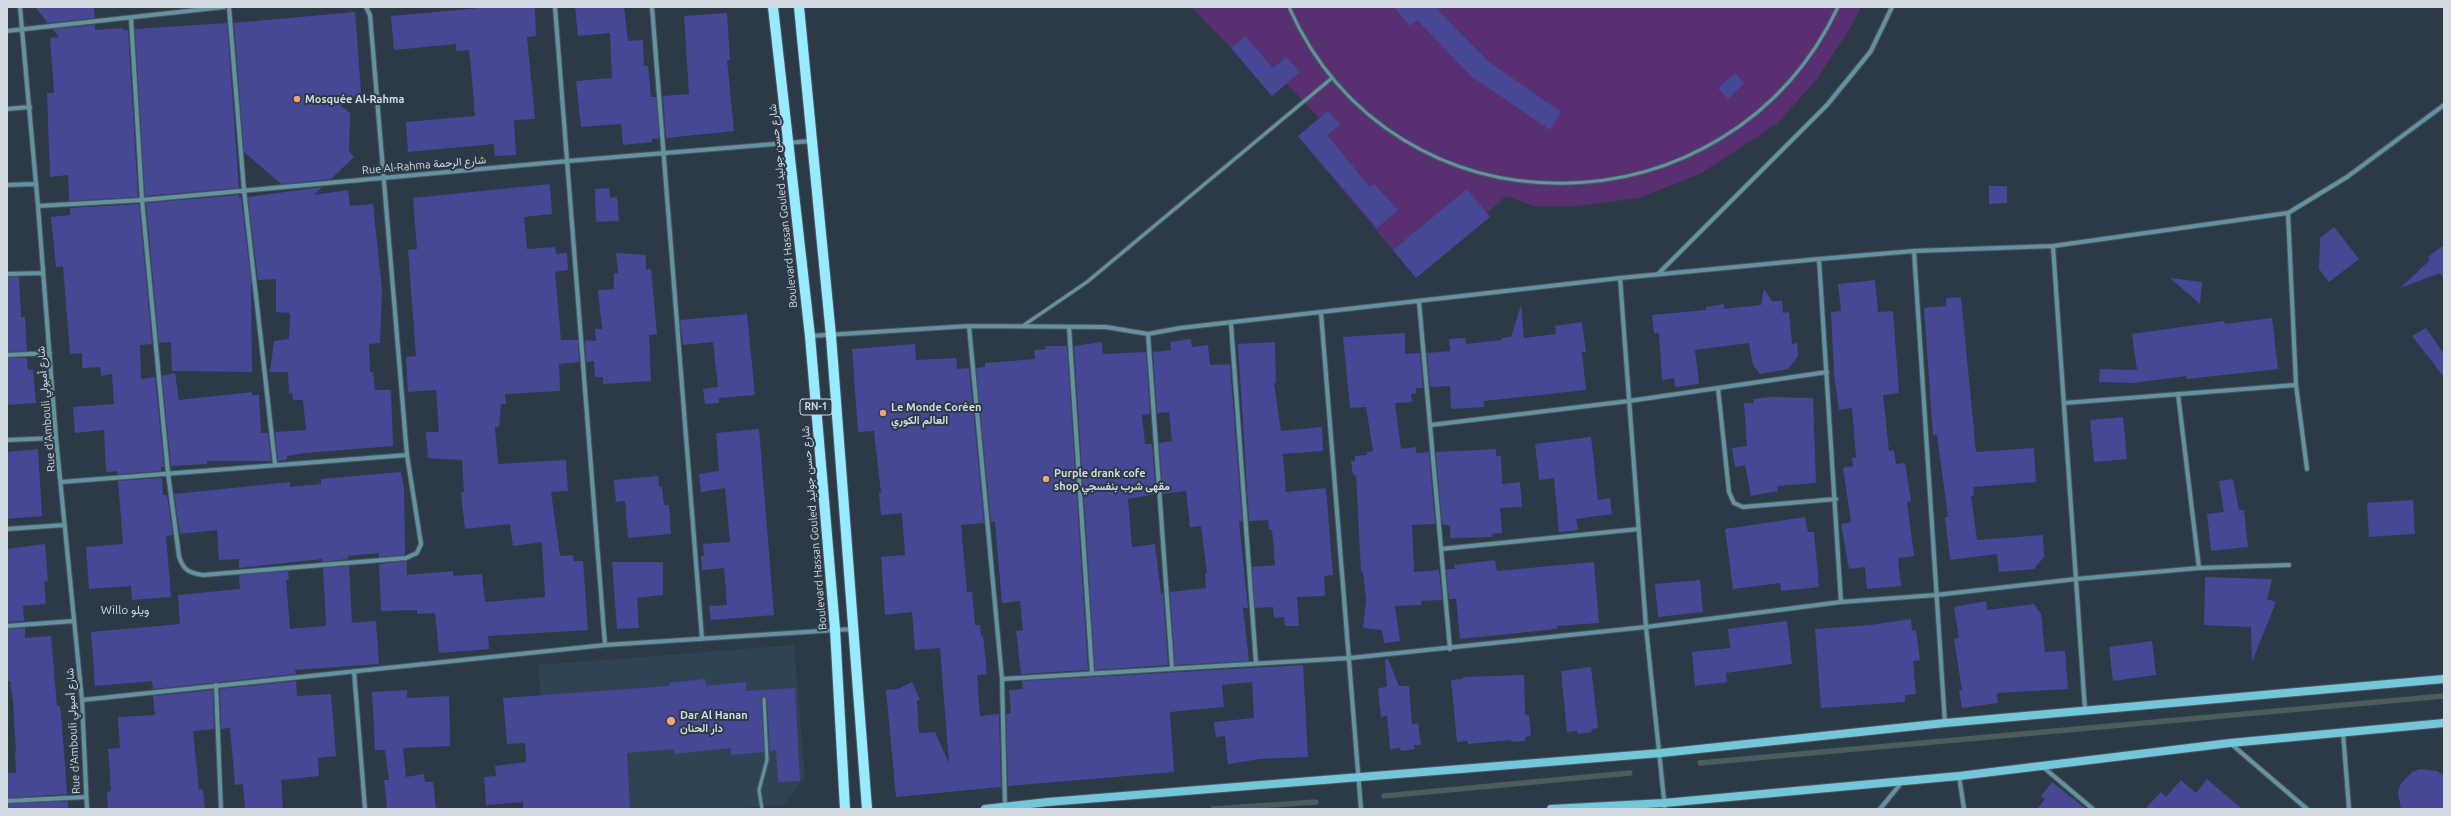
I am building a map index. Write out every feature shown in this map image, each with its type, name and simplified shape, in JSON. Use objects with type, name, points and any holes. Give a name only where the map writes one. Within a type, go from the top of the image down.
[{"type":"main road","name":"Boulevard Hassan Gouled شارع حسن جوليد","points":[[773,7],[810,336],[835,629],[845,809]]},
{"type":"main road","name":"RN-1","points":[[799,7],[831,336],[867,809]]},
{"type":"main road","points":[[985,809],[1360,776],[1661,753],[1945,722],[2444,679]]},
{"type":"main road","points":[[1551,809],[1664,806],[2043,767],[2230,743],[2444,723]]},
{"type":"street","name":"Rue d'Ambouli شارع أمبولي","points":[[20,7],[30,107],[56,438],[82,700],[87,809]]},
{"type":"street","points":[[7,31],[224,7]]},
{"type":"street","points":[[229,7],[244,190],[275,464]]},
{"type":"street","points":[[131,18],[142,200],[168,473],[181,565],[190,573],[203,575],[406,558],[417,553],[421,544],[407,455],[370,15],[366,7]]},
{"type":"street","points":[[555,7],[605,645]]},
{"type":"street","points":[[652,7],[702,639]]},
{"type":"street","points":[[1657,274],[1827,105],[1871,51],[1892,7]]},
{"type":"street","points":[[810,336],[831,336],[969,326],[1024,325],[1106,327],[1148,334],[1180,328],[1231,324],[1657,274],[1914,251],[2053,246],[2288,213],[2347,177],[2444,105]]},
{"type":"street","points":[[7,109],[30,107]]},
{"type":"street","name":"Rue Al-Rahma شارع الرحمة","points":[[38,206],[142,200],[568,161],[811,141]]},
{"type":"street","points":[[7,186],[36,184]]},
{"type":"street","points":[[2288,213],[2296,385],[2307,469]]},
{"type":"street","points":[[2053,246],[2085,710]]},
{"type":"street","points":[[1914,251],[1945,722]]},
{"type":"street","points":[[1818,259],[1836,500],[1841,602]]},
{"type":"street","points":[[7,274],[43,273]]},
{"type":"street","points":[[1620,278],[1646,627],[1661,753],[1664,806]]},
{"type":"street","points":[[1419,302],[1450,649]]},
{"type":"street","points":[[1321,313],[1360,776],[1361,809]]},
{"type":"street","points":[[1231,324],[1256,663]]},
{"type":"street","points":[[969,326],[1002,678],[1005,807]]},
{"type":"street","points":[[1069,327],[1092,673]]},
{"type":"street","points":[[1148,334],[1172,668]]},
{"type":"street","points":[[7,355],[50,353]]},
{"type":"street","points":[[1431,425],[1629,401],[1827,372]]},
{"type":"street","points":[[2064,404],[2296,385]]},
{"type":"street","points":[[1718,388],[1730,492],[1734,503],[1743,507],[1836,500]]},
{"type":"street","points":[[2178,394],[2199,568]]},
{"type":"street","points":[[7,440],[56,438]]},
{"type":"street","points":[[61,482],[275,464],[407,455]]},
{"type":"street","points":[[7,529],[65,525]]},
{"type":"street","points":[[1441,549],[1639,529]]},
{"type":"street","points":[[1002,678],[1350,658],[1450,649],[1646,627],[1841,602],[1936,595],[2076,579],[2199,568],[2289,565]]},
{"type":"street","points":[[7,626],[74,621]]},
{"type":"street","points":[[82,700],[605,645],[853,629]]},
{"type":"street","points":[[354,671],[365,809]]},
{"type":"street","points":[[216,685],[220,809]]},
{"type":"street","points":[[2343,732],[2349,809]]},
{"type":"street","points":[[2230,743],[2307,809]]},
{"type":"street","points":[[2043,767],[2093,809]]},
{"type":"street","points":[[1959,776],[1964,809]]},
{"type":"street","points":[[1880,809],[1902,781]]},
{"type":"street","points":[[7,801],[86,797]]},
{"type":"lane","points":[[1289,7],[1300,31],[1332,78],[1374,118],[1421,150],[1475,172],[1524,182],[1589,184],[1646,173],[1700,152],[1748,121],[1791,82],[1825,35],[1838,7]]},
{"type":"lane","points":[[1024,325],[1087,282],[1332,78]]},
{"type":"lane","points":[[762,809],[760,790],[767,760],[764,699]]},
{"type":"shaded area","points":[[1191,7],[1861,7],[1854,22],[1817,79],[1778,123],[1700,174],[1639,198],[1570,207],[1533,206],[1506,196],[1487,213],[1490,217],[1416,278],[1298,136],[1319,118],[1287,84],[1272,96],[1237,54]]},
{"type":"shaded area","name":"Dar Al Hanan دار الحنان","points":[[794,645],[805,778],[783,805],[728,809],[551,809],[538,665]]},
{"type":"building","points":[[35,7],[94,7],[95,18],[48,23]]},
{"type":"building","points":[[491,7],[535,7],[536,36],[527,37],[535,119],[514,120],[516,155],[495,156],[494,144],[408,152],[406,122],[475,116],[469,50],[456,51],[456,44],[394,50],[391,16]]},
{"type":"building","points":[[575,7],[624,7],[628,41],[643,40],[644,66],[648,66],[651,97],[656,97],[659,138],[652,139],[652,142],[623,145],[621,124],[581,127],[576,81],[612,78],[610,33],[578,36]]},
{"type":"building","points":[[1394,7],[1435,7],[1489,62],[1561,112],[1550,130],[1471,76],[1417,20],[1410,26]]},
{"type":"building","name":"Mosquée Al-Rahma","points":[[355,12],[361,92],[341,106],[350,113],[349,151],[354,157],[331,179],[281,184],[244,152],[234,23]]},
{"type":"building","points":[[727,13],[730,60],[727,60],[734,131],[666,138],[663,96],[689,94],[684,16]]},
{"type":"building","points":[[227,23],[239,188],[145,196],[135,29]]},
{"type":"building","points":[[95,25],[95,30],[123,28],[123,30],[128,30],[138,197],[69,201],[68,175],[50,177],[47,93],[54,93],[50,38],[59,37],[53,29]]},
{"type":"building","points":[[1245,36],[1273,68],[1286,57],[1300,72],[1272,96],[1231,48]]},
{"type":"building","points":[[1735,73],[1744,83],[1728,99],[1718,88]]},
{"type":"building","points":[[1328,111],[1340,125],[1327,135],[1370,187],[1374,184],[1398,210],[1377,228],[1298,136]]},
{"type":"building","points":[[550,184],[552,214],[524,217],[527,249],[555,247],[556,254],[567,253],[568,270],[555,272],[561,340],[578,340],[579,362],[559,364],[560,391],[505,394],[506,404],[501,404],[499,427],[495,427],[498,464],[566,460],[568,491],[551,492],[560,556],[573,555],[574,561],[583,561],[588,630],[488,636],[489,649],[439,653],[435,613],[417,614],[417,610],[381,611],[379,564],[407,561],[407,575],[453,571],[453,576],[482,574],[485,602],[545,597],[542,542],[513,546],[510,524],[465,529],[461,493],[464,492],[462,460],[428,458],[426,432],[439,432],[436,390],[408,392],[406,357],[416,356],[408,250],[417,249],[413,198]]},
{"type":"building","points":[[1989,186],[2007,186],[2007,203],[1989,204]]},
{"type":"building","points":[[322,187],[314,195],[348,190],[350,206],[373,204],[382,290],[380,343],[369,344],[370,372],[373,372],[375,390],[391,390],[393,446],[305,453],[287,456],[287,460],[278,461],[275,432],[306,430],[303,400],[293,400],[292,393],[289,393],[288,372],[270,372],[274,341],[289,339],[290,313],[276,312],[276,279],[258,280],[248,197]]},
{"type":"building","points":[[609,188],[610,198],[617,197],[619,221],[596,222],[595,189]]},
{"type":"building","points":[[1467,189],[1490,217],[1416,278],[1393,250]]},
{"type":"building","points":[[239,195],[239,198],[241,198],[251,280],[252,372],[172,371],[171,342],[159,343],[146,203]]},
{"type":"building","points":[[139,204],[152,344],[140,345],[141,379],[155,377],[164,467],[161,467],[161,471],[117,474],[117,471],[106,472],[104,430],[75,433],[73,407],[114,404],[112,374],[101,376],[100,367],[82,368],[82,353],[70,354],[63,266],[56,267],[51,217],[70,215],[70,208]]},
{"type":"building","points":[[2334,227],[2359,259],[2329,282],[2319,269],[2320,238]]},
{"type":"building","points":[[2444,245],[2444,279],[2440,273],[2400,288],[2430,260],[2428,257]]},
{"type":"building","points":[[616,253],[646,255],[646,270],[651,269],[657,334],[649,335],[651,381],[603,384],[603,377],[595,377],[594,361],[586,362],[585,340],[596,341],[595,329],[602,329],[598,290],[614,289],[614,273],[618,273]]},
{"type":"building","points":[[7,277],[19,277],[21,317],[25,317],[27,351],[7,352]]},
{"type":"building","points":[[2170,278],[2202,282],[2200,304]]},
{"type":"building","points":[[1875,280],[1878,312],[1893,311],[1899,393],[1883,395],[1889,451],[1894,450],[1896,464],[1905,463],[1911,501],[1907,502],[1914,556],[1898,558],[1901,586],[1867,589],[1865,567],[1849,569],[1841,524],[1851,522],[1843,468],[1853,466],[1852,458],[1856,458],[1852,408],[1839,410],[1834,374],[1831,312],[1841,311],[1838,284]]},
{"type":"building","points":[[1764,289],[1772,301],[1782,301],[1783,313],[1789,312],[1792,344],[1797,343],[1798,356],[1788,369],[1760,374],[1753,365],[1749,343],[1695,350],[1699,384],[1675,387],[1674,378],[1662,380],[1659,333],[1654,333],[1652,315],[1706,310],[1706,307],[1724,304],[1724,309],[1761,305]]},
{"type":"building","points":[[1961,297],[1976,452],[2034,448],[2036,482],[1973,487],[1974,495],[1971,496],[1977,540],[2043,535],[2044,557],[2034,569],[1999,572],[1997,554],[1950,560],[1945,517],[1948,517],[1937,435],[1933,435],[1924,308],[1946,306],[1946,298]]},
{"type":"building","points":[[1521,305],[1524,338],[1556,334],[1555,326],[1582,322],[1586,352],[1582,352],[1586,390],[1484,401],[1484,407],[1451,409],[1450,386],[1430,387],[1427,353],[1450,351],[1449,339],[1465,338],[1466,344],[1502,340],[1502,338],[1511,337]]},
{"type":"building","points":[[747,314],[755,395],[719,398],[719,403],[705,404],[703,389],[718,387],[713,342],[683,345],[680,320]]},
{"type":"building","points":[[2272,318],[2278,369],[2187,379],[2186,376],[2133,383],[2099,382],[2100,369],[2137,370],[2132,334],[2224,321],[2225,324]]},
{"type":"building","points":[[2426,328],[2444,354],[2444,377],[2412,336]]},
{"type":"building","points":[[1405,333],[1405,354],[1420,353],[1423,388],[1416,388],[1416,393],[1411,394],[1412,402],[1395,403],[1401,449],[1416,447],[1416,453],[1429,452],[1435,524],[1412,525],[1414,572],[1439,570],[1442,600],[1421,601],[1421,605],[1395,606],[1400,641],[1384,643],[1382,630],[1363,628],[1366,600],[1363,572],[1361,572],[1356,475],[1353,476],[1351,461],[1355,461],[1355,456],[1367,455],[1367,452],[1373,451],[1366,407],[1350,408],[1343,337]]},
{"type":"building","points":[[1191,339],[1192,347],[1208,345],[1210,365],[1230,364],[1242,521],[1239,521],[1248,608],[1243,608],[1249,661],[1175,665],[1170,592],[1206,588],[1205,573],[1207,573],[1201,526],[1190,527],[1186,491],[1163,494],[1159,443],[1172,441],[1169,412],[1157,413],[1153,352],[1171,350],[1170,342]]},
{"type":"building","points":[[1102,342],[1103,354],[1146,352],[1150,414],[1142,415],[1145,444],[1152,444],[1156,494],[1128,499],[1132,547],[1155,544],[1161,594],[1163,593],[1168,665],[1095,670],[1074,346]]},
{"type":"building","points":[[1275,342],[1276,383],[1274,383],[1281,431],[1322,427],[1323,451],[1283,454],[1286,492],[1326,488],[1333,575],[1324,576],[1325,596],[1297,597],[1299,626],[1285,626],[1284,617],[1274,618],[1273,607],[1255,608],[1252,567],[1275,565],[1272,530],[1269,530],[1268,520],[1249,521],[1238,344]]},
{"type":"building","points":[[915,344],[916,360],[956,358],[957,369],[969,368],[984,523],[961,525],[967,592],[972,592],[975,625],[980,625],[981,636],[983,635],[987,674],[977,675],[980,716],[999,714],[1001,787],[896,797],[886,690],[898,689],[912,682],[920,700],[917,701],[919,733],[935,732],[949,763],[940,648],[915,650],[912,612],[885,615],[881,557],[905,555],[902,513],[881,515],[879,493],[881,493],[874,431],[858,432],[852,349]]},
{"type":"building","points":[[1045,346],[1067,346],[1088,670],[1021,674],[1016,631],[1023,630],[1020,601],[1002,603],[995,522],[991,522],[976,368],[985,367],[985,363],[1035,359],[1034,350],[1046,349]]},
{"type":"building","points":[[7,358],[27,358],[28,370],[33,369],[36,403],[7,405]]},
{"type":"building","points":[[175,373],[179,400],[252,392],[252,395],[259,395],[261,433],[268,433],[271,461],[207,461],[207,464],[171,466],[162,376]]},
{"type":"building","points":[[1770,397],[1813,398],[1816,483],[1777,486],[1778,491],[1751,496],[1745,465],[1735,467],[1732,448],[1747,446],[1744,403],[1754,403],[1753,399]]},
{"type":"building","points":[[2123,417],[2127,459],[2094,462],[2090,420]]},
{"type":"building","points":[[759,429],[774,615],[711,620],[709,606],[727,605],[724,568],[702,570],[701,556],[704,555],[703,544],[730,542],[725,488],[701,492],[699,474],[719,471],[716,433]]},
{"type":"building","points":[[1591,437],[1598,500],[1610,498],[1612,514],[1576,519],[1578,530],[1559,532],[1554,478],[1539,480],[1535,444]]},
{"type":"building","points":[[38,449],[42,516],[7,519],[7,452]]},
{"type":"building","points":[[1496,449],[1496,456],[1501,456],[1502,484],[1520,482],[1522,507],[1500,508],[1502,533],[1492,534],[1493,537],[1450,538],[1450,526],[1442,524],[1436,452]]},
{"type":"building","points":[[401,472],[404,488],[405,555],[379,557],[379,553],[348,556],[348,559],[322,562],[322,559],[239,568],[239,559],[219,560],[217,530],[180,534],[174,494],[290,482],[290,487],[321,484],[321,479]]},
{"type":"building","points":[[658,476],[659,487],[662,486],[664,505],[669,505],[671,534],[628,538],[625,501],[616,502],[614,480]]},
{"type":"building","points":[[162,478],[163,495],[167,495],[173,535],[166,536],[171,597],[132,600],[131,586],[89,589],[86,547],[123,544],[118,481]]},
{"type":"building","points":[[2233,479],[2239,510],[2244,510],[2248,547],[2211,551],[2207,514],[2224,512],[2219,481]]},
{"type":"building","points":[[2413,500],[2415,534],[2369,537],[2367,503]]},
{"type":"building","points":[[1805,517],[1808,532],[1814,532],[1819,587],[1781,591],[1780,583],[1733,589],[1725,529]]},
{"type":"building","points":[[45,544],[48,581],[44,582],[46,604],[23,606],[24,621],[7,622],[7,549]]},
{"type":"building","points":[[1495,560],[1497,571],[1594,562],[1599,623],[1557,626],[1557,629],[1460,639],[1456,599],[1449,599],[1446,569],[1455,569],[1454,565]]},
{"type":"building","points":[[612,562],[663,562],[663,595],[637,598],[639,628],[617,629]]},
{"type":"building","points":[[349,566],[352,623],[376,621],[379,664],[295,670],[296,674],[153,689],[152,681],[95,686],[91,632],[180,624],[178,595],[240,589],[239,575],[288,571],[289,580],[286,580],[290,629],[323,626],[326,625],[323,568]]},
{"type":"building","points":[[2205,577],[2272,579],[2267,599],[2276,602],[2252,662],[2251,627],[2204,625]]},
{"type":"building","points":[[1700,580],[1703,612],[1658,617],[1655,584]]},
{"type":"building","points":[[1986,601],[1987,610],[2034,604],[2041,614],[2045,652],[2065,651],[2068,689],[1997,693],[1998,703],[1962,708],[1959,691],[1962,690],[1954,639],[1959,638],[1954,607]]},
{"type":"building","points":[[1911,619],[1912,631],[1916,630],[1920,660],[1913,661],[1916,694],[1905,695],[1905,702],[1821,708],[1815,629],[1871,625]]},
{"type":"building","points":[[1787,621],[1792,664],[1726,673],[1727,682],[1695,686],[1692,652],[1730,648],[1728,629]]},
{"type":"building","points":[[25,628],[25,638],[51,636],[57,706],[60,706],[62,725],[67,794],[7,798],[7,773],[16,773],[16,752],[13,702],[10,681],[7,681],[7,629]]},
{"type":"building","points":[[2152,641],[2156,675],[2113,681],[2109,647]]},
{"type":"building","points":[[1388,659],[1399,686],[1409,686],[1412,724],[1418,723],[1421,745],[1414,745],[1415,749],[1401,751],[1400,748],[1390,749],[1387,716],[1381,717],[1378,688],[1387,687],[1385,660]]},
{"type":"building","points":[[1303,665],[1308,757],[1260,759],[1228,764],[1225,736],[1216,737],[1214,722],[1254,718],[1252,682],[1222,685],[1224,707],[1170,712],[1174,772],[1008,786],[1006,714],[1011,713],[1009,690],[1023,689],[1022,681]]},
{"type":"building","points":[[1591,667],[1598,728],[1591,729],[1592,732],[1578,734],[1577,731],[1567,732],[1561,671]]},
{"type":"building","points":[[1524,675],[1525,715],[1529,715],[1531,736],[1525,737],[1525,741],[1511,742],[1511,740],[1468,744],[1467,741],[1457,742],[1451,680],[1463,679],[1463,677]]},
{"type":"building","points":[[705,679],[706,686],[746,682],[746,691],[795,688],[800,781],[778,782],[776,750],[770,751],[767,699],[763,696],[761,699],[764,752],[731,755],[731,748],[674,754],[674,749],[627,753],[630,809],[523,809],[523,802],[486,805],[484,777],[496,776],[495,766],[526,762],[525,743],[507,744],[503,698],[669,686],[669,683]]},
{"type":"building","points":[[296,681],[297,696],[331,694],[336,756],[318,758],[319,776],[281,780],[283,809],[245,809],[243,784],[235,785],[230,728],[221,729],[220,689]]},
{"type":"building","points":[[213,690],[214,729],[193,731],[199,790],[203,789],[205,809],[108,809],[107,792],[111,791],[108,749],[120,748],[118,717],[155,715],[153,696]]},
{"type":"building","points":[[407,690],[407,698],[449,696],[450,746],[403,748],[406,777],[424,774],[425,782],[433,782],[436,809],[387,809],[384,780],[389,780],[385,750],[375,750],[372,692]]},
{"type":"building","points":[[2420,769],[2437,771],[2444,776],[2444,809],[2401,809],[2398,793],[2400,785],[2412,772]]},
{"type":"building","points":[[2207,779],[2242,809],[2145,809],[2161,792],[2166,797],[2181,780],[2196,793]]},
{"type":"building","points":[[2052,782],[2086,809],[2037,809],[2045,799],[2041,796]]},
{"type":"building","points":[[68,801],[68,809],[7,809],[7,804]]},
{"type":"waterway","points":[[1700,763],[2444,696]]},
{"type":"waterway","points":[[1384,796],[1630,773]]},
{"type":"waterway","points":[[1213,809],[1316,802]]},
{"type":"place","name":"Mosquée Al-Rahma","points":[[297,99]]},
{"type":"place","name":"Le Monde Coréen العالم الكوري","points":[[883,413]]},
{"type":"place","name":"Purple drank cofe shop مقهى شرب بنفسجي","points":[[1046,479]]},
{"type":"place","name":"Dar Al Hanan دار الحنان","points":[[671,721]]},
{"type":"district","name":"Willo ويلو","points":[[125,610]]}]
